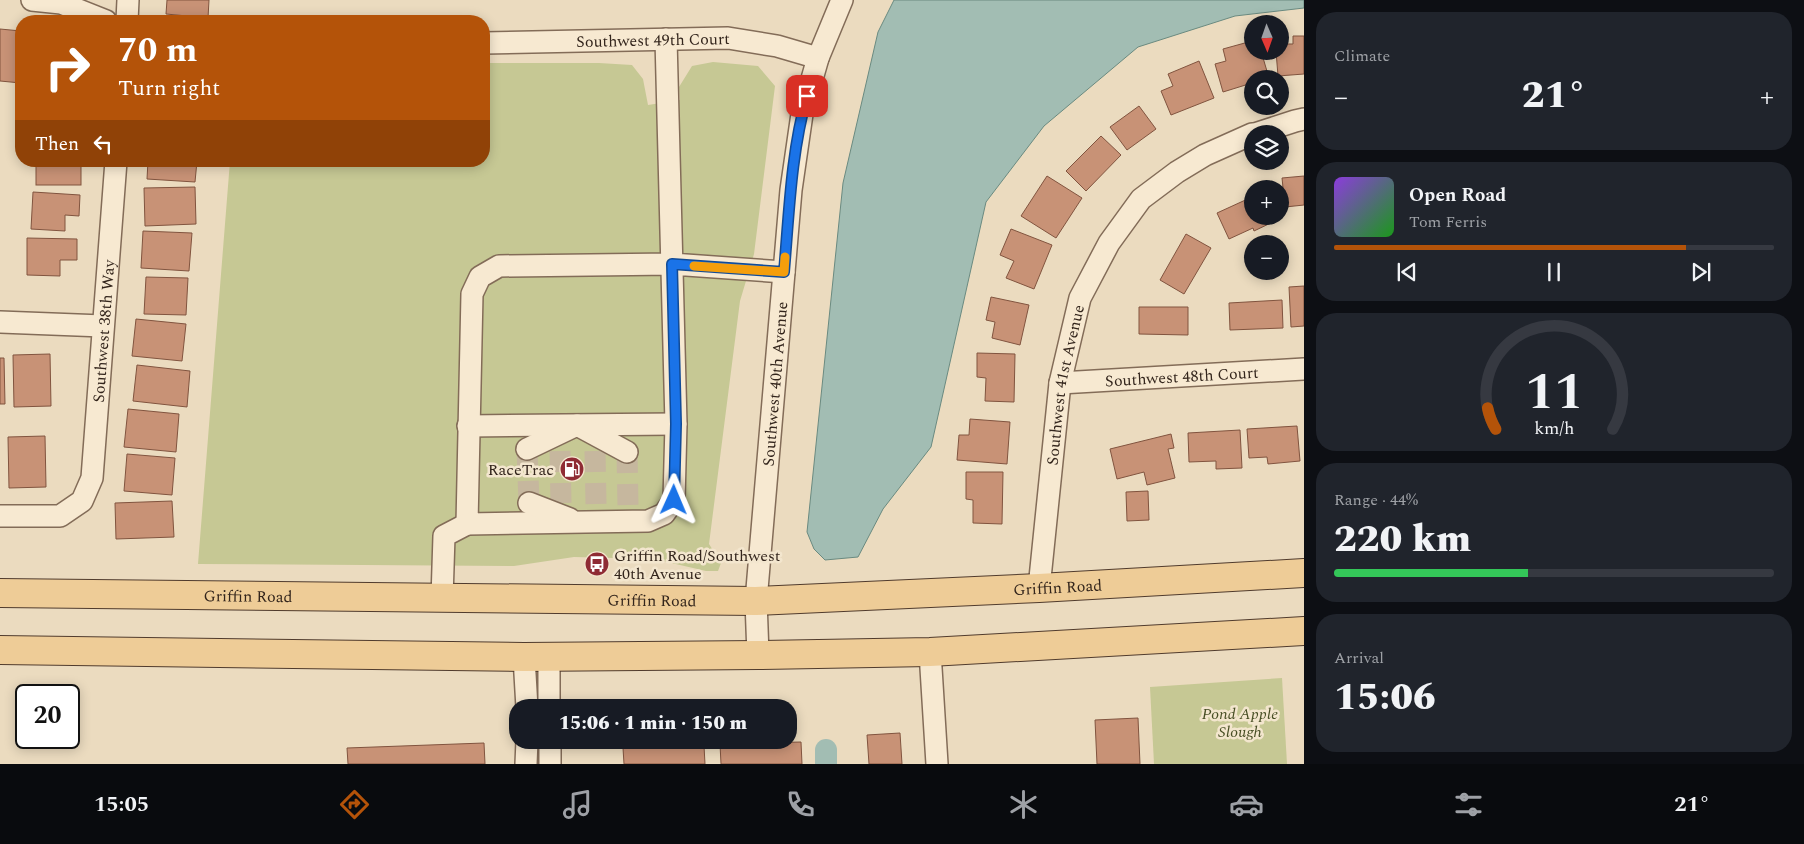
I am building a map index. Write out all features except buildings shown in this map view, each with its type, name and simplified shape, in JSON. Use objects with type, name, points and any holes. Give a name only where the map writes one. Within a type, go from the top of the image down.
[{"type":"main road","name":"Griffin Road","points":[[0,593],[756,601],[1304,573]]},
{"type":"main road","points":[[0,650],[537,656],[758,655],[930,652],[1304,631]]},
{"type":"street","points":[[32,0],[61,3],[91,15]]},
{"type":"street","points":[[127,15],[128,0]]},
{"type":"street","name":"Southwest 40th Avenue","points":[[758,655],[756,601],[791,190],[802,114],[818,58],[842,0]]},
{"type":"street","name":"Southwest 49th Court","points":[[490,43],[728,38],[777,46],[818,58]]},
{"type":"street","points":[[442,598],[444,536],[467,524],[648,521],[664,514],[674,500],[676,424],[666,40]]},
{"type":"street","name":"Southwest 41st Avenue","points":[[1282,125],[1304,120]]},
{"type":"street","name":"Southwest 41st Avenue","points":[[1039,588],[1060,383],[1080,298],[1109,242],[1141,199],[1177,172],[1205,155],[1244,138]]},
{"type":"street","name":"Southwest 38th Way","points":[[0,516],[60,516],[82,501],[92,478],[116,167]]},
{"type":"street","points":[[467,524],[472,294],[480,277],[499,266],[672,264],[784,272]]},
{"type":"street","points":[[0,322],[103,326]]},
{"type":"street","name":"Southwest 48th Court","points":[[1060,383],[1304,369]]},
{"type":"street","points":[[468,426],[676,424]]},
{"type":"street","points":[[527,449],[577,425]]},
{"type":"street","points":[[560,451],[577,425]]},
{"type":"street","points":[[577,425],[595,451]]},
{"type":"street","points":[[577,425],[627,452]]},
{"type":"street","points":[[529,503],[580,523],[628,506]]},
{"type":"street","points":[[561,504],[580,523]]},
{"type":"street","points":[[580,523],[596,504]]},
{"type":"street","points":[[930,652],[937,764]]},
{"type":"street","points":[[530,699],[537,656]]},
{"type":"street","points":[[537,656],[547,699]]},
{"type":"street","points":[[526,764],[527,749]]},
{"type":"street","points":[[550,749],[550,764]]},
{"type":"green space","points":[[713,62],[758,66],[775,86],[754,254],[740,301],[709,544],[721,563],[718,571],[706,571],[654,559],[574,557],[514,566],[198,564],[230,167],[490,167],[490,63],[599,63],[632,65],[643,79],[648,105],[680,100],[679,87],[692,66]]},
{"type":"green space","name":"Pond Apple Slough","points":[[1282,678],[1287,764],[1154,764],[1150,687]]},
{"type":"shaded area","points":[[894,0],[1304,0],[1304,8],[1235,16],[1138,47],[1044,126],[986,202],[931,447],[883,509],[858,557],[825,560],[814,549],[807,532],[843,183],[878,32]]},
{"type":"waterway","points":[[826,750],[826,764]]},
{"type":"tunnel","points":[[527,449],[529,503]]},
{"type":"tunnel","points":[[560,451],[561,503]]},
{"type":"tunnel","points":[[595,451],[596,504]]},
{"type":"tunnel","points":[[627,452],[628,506]]},
{"type":"slow traffic","points":[[694,266],[784,272],[785,257]]},
{"type":"place","name":"RaceTrac","points":[[572,469]]},
{"type":"place","name":"Griffin Road/Southwest 40th Avenue","points":[[597,564]]},
{"type":"route","points":[[674,500],[676,424],[672,264],[784,272],[791,190],[802,114],[807,96]]}]
